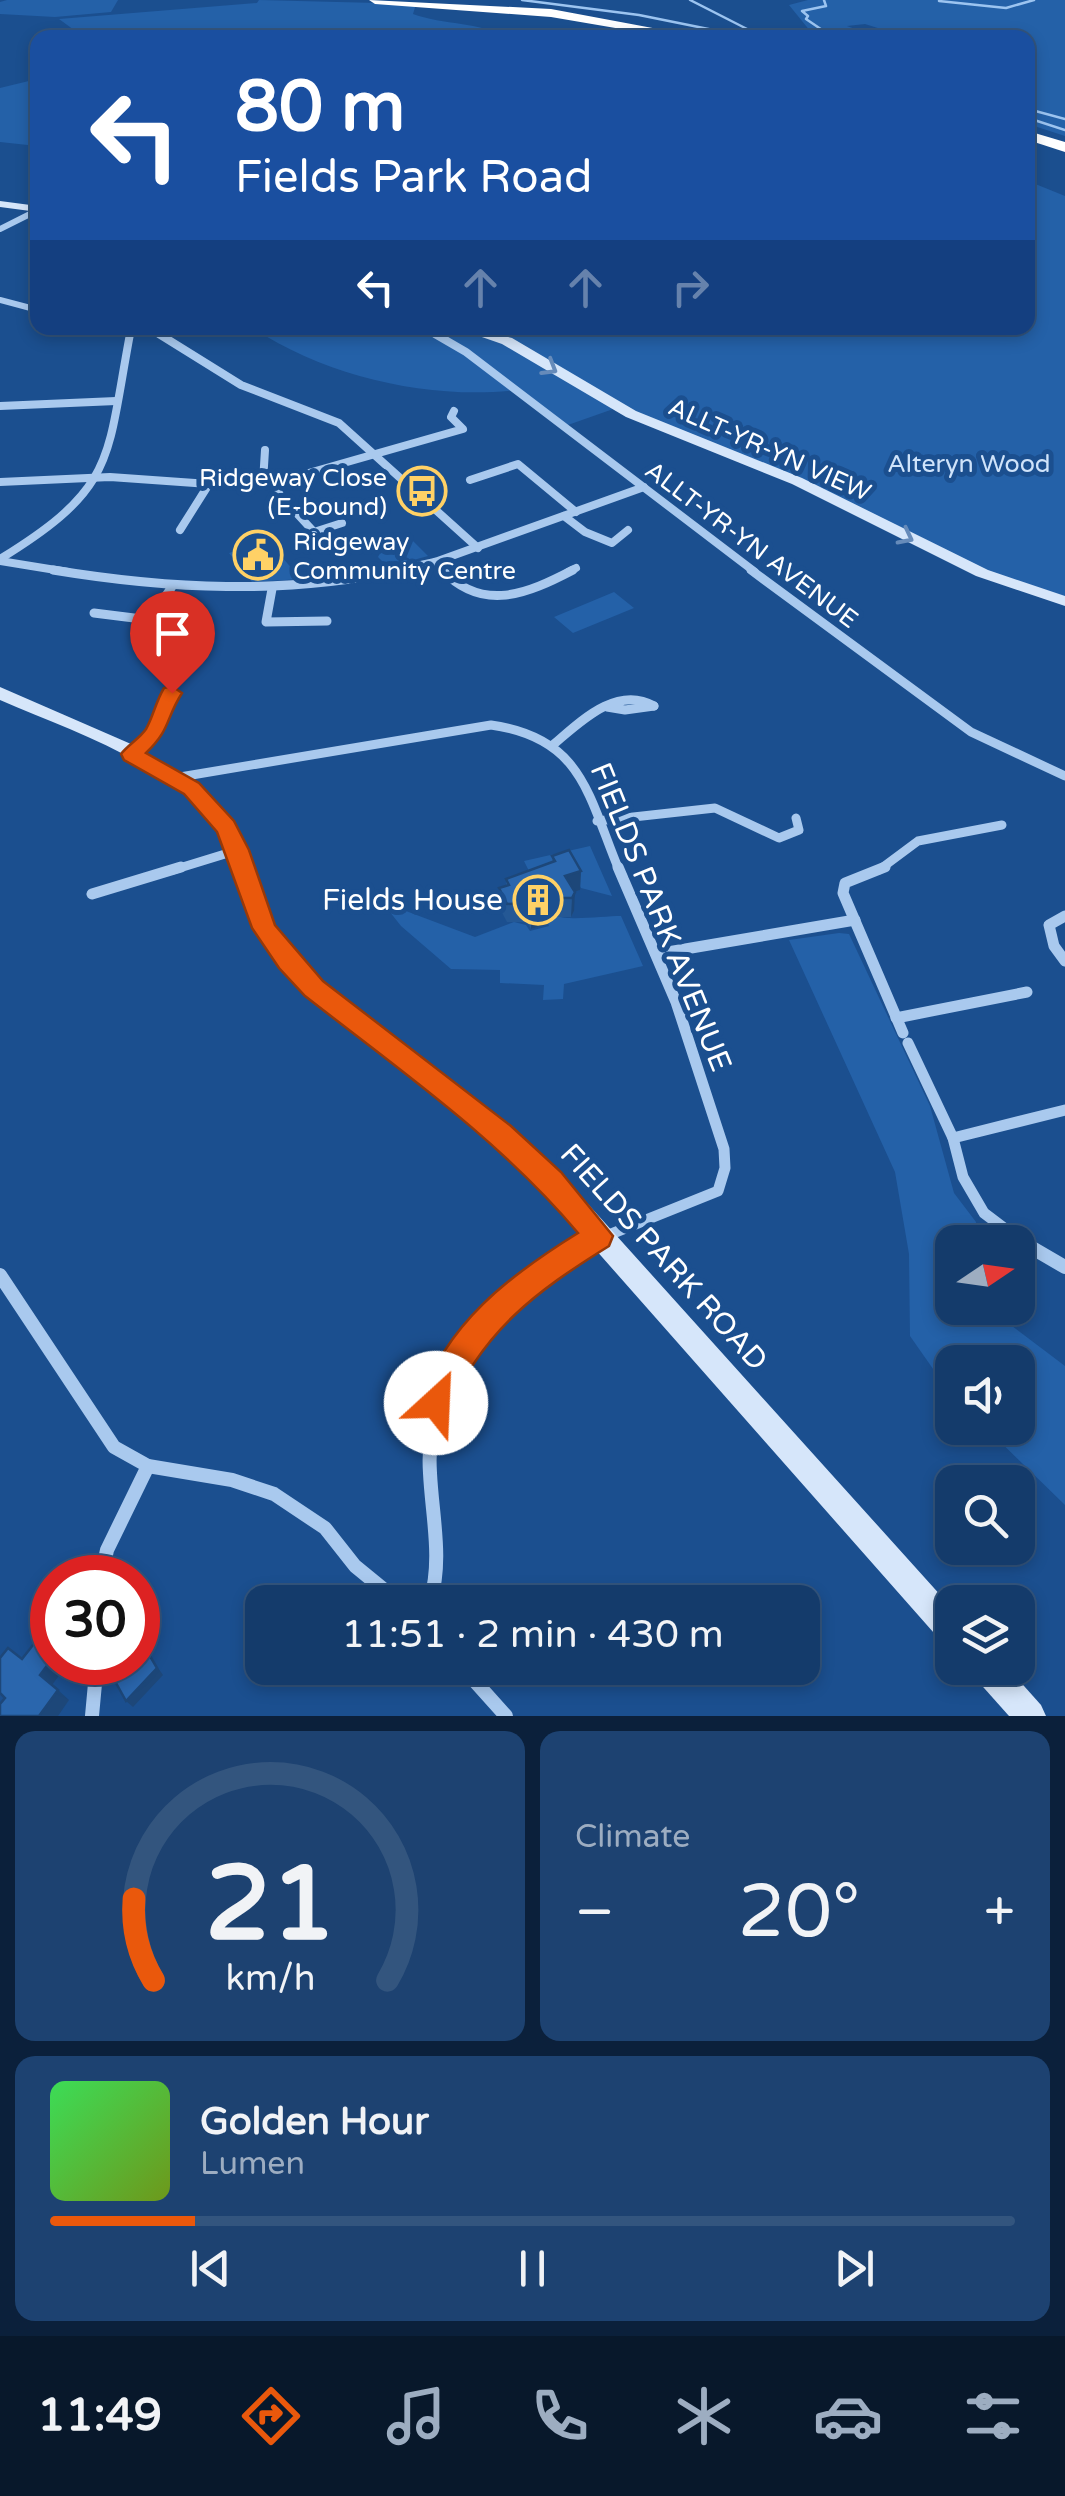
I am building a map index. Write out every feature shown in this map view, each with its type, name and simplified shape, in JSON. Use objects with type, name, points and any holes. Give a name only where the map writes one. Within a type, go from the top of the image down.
[{"type":"highway","points":[[375,0],[456,2],[665,30]]},
{"type":"highway","points":[[1035,130],[1065,139]]},
{"type":"highway","points":[[1035,138],[1065,147]]},
{"type":"main road","points":[[0,204],[30,209]]},
{"type":"main road","name":"ALLT-YR-YN VIEW","points":[[487,335],[508,341],[631,414],[797,481],[982,573],[1065,601]]},
{"type":"main road","name":"FIELDS PARK ROAD","points":[[0,692],[132,754],[208,805],[238,850],[264,928],[288,961],[314,988],[502,1134],[551,1181],[935,1611]]},
{"type":"main road","points":[[1002,1685],[1030,1716]]},
{"type":"street","points":[[0,229],[30,214]]},
{"type":"street","points":[[2,302],[30,308]]},
{"type":"street","points":[[0,560],[48,529],[77,504],[102,470],[130,335]]},
{"type":"street","points":[[160,335],[206,368],[241,386],[339,422],[478,548]]},
{"type":"street","name":"ALLT-YR-YN AVENUE","points":[[436,335],[466,352],[879,667],[971,732],[1065,776]]},
{"type":"street","points":[[0,406],[116,401]]},
{"type":"street","points":[[0,482],[97,478],[210,484],[277,482],[463,430],[451,418],[454,411]]},
{"type":"street","points":[[263,482],[265,450]]},
{"type":"street","points":[[470,480],[518,464],[576,512]]},
{"type":"street","points":[[277,482],[280,494],[314,532],[342,522]]},
{"type":"street","points":[[180,530],[210,484]]},
{"type":"street","points":[[0,560],[173,584],[272,588],[370,579],[478,548],[644,487]]},
{"type":"street","points":[[564,516],[585,532],[612,542],[628,530]]},
{"type":"street","points":[[435,562],[452,582],[481,598],[521,596],[576,568]]},
{"type":"street","points":[[150,620],[173,584]]},
{"type":"street","points":[[272,588],[266,622],[326,620]]},
{"type":"street","points":[[94,613],[169,622]]},
{"type":"street","points":[[132,754],[157,730],[162,708],[172,693]]},
{"type":"street","points":[[554,744],[607,707]]},
{"type":"street","name":"FIELDS PARK AVENUE","points":[[173,778],[491,725],[518,728],[554,744],[574,764],[656,954],[724,1148],[724,1180],[718,1191],[599,1236],[535,1276],[467,1342],[442,1384],[430,1423],[435,1533],[431,1585]]},
{"type":"street","points":[[598,821],[715,808],[742,817],[771,838],[785,838],[799,830],[796,818]]},
{"type":"street","points":[[1002,825],[918,840],[885,866],[846,883],[843,892],[896,1018],[953,1138],[963,1177],[984,1213],[1032,1250],[1065,1267]]},
{"type":"street","points":[[92,894],[238,850]]},
{"type":"street","points":[[1065,916],[1049,925],[1054,946],[1065,961]]},
{"type":"street","points":[[656,954],[854,920]]},
{"type":"street","points":[[896,1018],[1027,992]]},
{"type":"street","points":[[953,1138],[1065,1110]]},
{"type":"street","points":[[0,1275],[114,1447],[148,1466],[232,1480],[274,1494],[325,1528],[355,1566],[378,1585]]},
{"type":"street","points":[[106,1555],[148,1466]]},
{"type":"street","points":[[92,1716],[95,1685]]},
{"type":"street","points":[[478,1685],[506,1716]]},
{"type":"green space","points":[[118,0],[111,12],[55,17],[0,14],[0,2]]},
{"type":"green space","points":[[259,0],[416,4],[413,14],[488,30],[74,30],[59,19]]},
{"type":"green space","points":[[808,0],[1065,0],[1065,136],[1035,126],[1035,30],[884,30],[865,24],[847,26],[858,30],[809,30],[789,5]]},
{"type":"green space","points":[[30,81],[30,145],[0,142],[0,88]]},
{"type":"green space","name":"Alteryn Wood","points":[[1035,184],[1065,196],[1065,601],[982,573],[860,512],[619,407],[565,426],[517,390],[415,388],[346,372],[265,335],[1035,335]]},
{"type":"green space","points":[[407,535],[428,556],[388,567],[378,557],[381,551],[375,546]]},
{"type":"green space","points":[[267,540],[301,579],[252,582],[229,553]]},
{"type":"green space","points":[[614,592],[634,608],[573,633],[554,617]]},
{"type":"green space","points":[[590,846],[612,896],[581,888],[569,868],[530,873],[524,861]]},
{"type":"green space","points":[[382,902],[475,937],[514,922],[526,925],[530,931],[549,926],[547,920],[557,916],[621,916],[643,966],[564,984],[563,999],[543,1000],[544,985],[500,983],[500,970],[451,969],[401,926]]},
{"type":"green space","points":[[849,934],[930,1106],[954,1193],[976,1222],[935,1225],[935,1325],[1011,1325],[1065,1366],[1065,1505],[1035,1476],[1035,1465],[1024,1465],[1003,1445],[1035,1445],[1035,1345],[935,1345],[935,1372],[910,1336],[909,1254],[895,1172],[789,940]]},
{"type":"building","points":[[569,850],[581,871],[565,876],[575,892],[572,898],[544,898],[547,905],[531,910],[527,903],[507,904],[499,888],[509,885],[506,879],[555,861],[552,856]]},
{"type":"building","points":[[8,1648],[22,1659],[30,1649],[30,1685],[52,1685],[58,1690],[39,1716],[0,1716],[0,1704],[5,1698],[0,1693],[0,1658]]},
{"type":"building","points":[[117,1685],[141,1685],[126,1701]]},
{"type":"waterway","points":[[522,0],[639,15],[713,30]]},
{"type":"waterway","points":[[690,0],[749,30]]},
{"type":"waterway","points":[[822,30],[806,19],[808,16],[802,11],[826,6],[824,0]]},
{"type":"waterway","points":[[939,1],[1006,8],[1034,0]]},
{"type":"waterway","points":[[1035,111],[1065,119]]},
{"type":"waterway","points":[[1035,120],[1065,130]]},
{"type":"place","name":"Ridgeway Close (E-bound)","points":[[422,491]]},
{"type":"place","name":"Ridgeway Community Centre","points":[[258,555]]},
{"type":"place","name":"Fields House","points":[[538,900]]},
{"type":"route","points":[[172,693],[162,708],[157,730],[132,754],[192,789],[226,827],[238,850],[264,928],[288,961],[314,988],[502,1134],[551,1181],[599,1236],[535,1276],[492,1315],[467,1342],[442,1384],[436,1403]]}]
